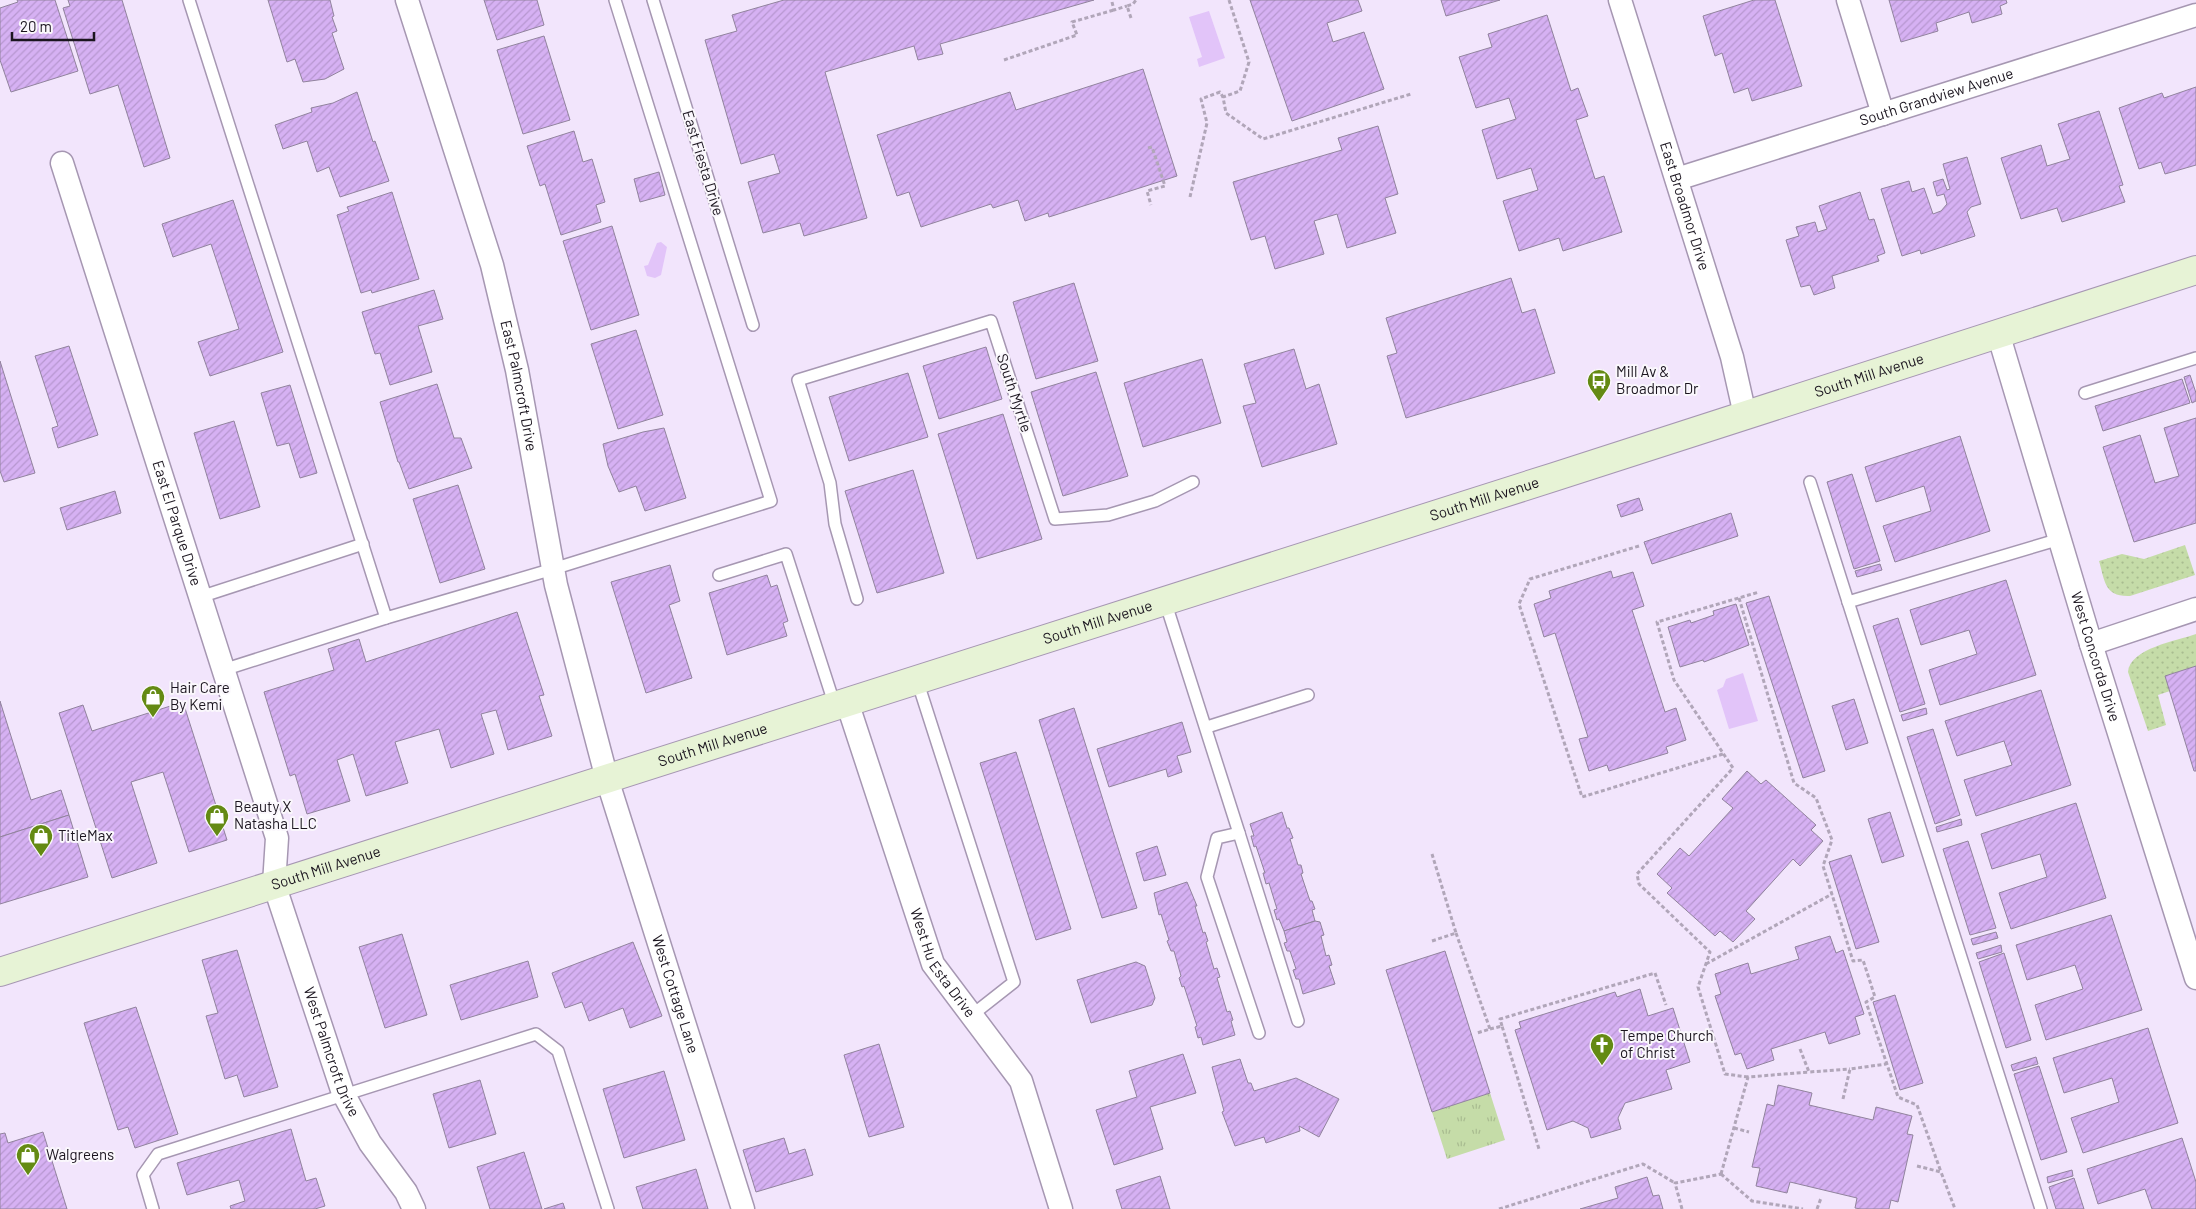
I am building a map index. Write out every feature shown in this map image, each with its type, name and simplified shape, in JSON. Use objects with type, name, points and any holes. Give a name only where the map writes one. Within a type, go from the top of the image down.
[{"type":"main road","name":"South Mill Avenue","points":[[0,972],[2196,270]]},
{"type":"street","name":"East Palmcroft Drive","points":[[407,0],[492,264],[517,370],[553,569],[607,779]]},
{"type":"street","name":"East Broadmor Drive","points":[[1620,0],[1732,357],[1744,415]]},
{"type":"street","points":[[1848,0],[1882,114]]},
{"type":"street","name":"South Grandview Avenue","points":[[1677,179],[2196,15]]},
{"type":"street","name":"East El Parque Drive","points":[[62,163],[277,838],[274,884]]},
{"type":"street","name":"West Concorda Drive","points":[[1998,333],[2091,644],[2196,978]]},
{"type":"street","points":[[2091,644],[2196,609]]},
{"type":"street","name":"West Hu Esta Drive","points":[[841,704],[933,964],[1021,1081],[1061,1209]]},
{"type":"street","name":"West Cottage Lane","points":[[607,779],[743,1209]]},
{"type":"street","name":"West Palmcroft Drive","points":[[274,884],[343,1093],[370,1143],[406,1192],[414,1209]]},
{"type":"lane","points":[[189,0],[386,618]]},
{"type":"lane","points":[[224,670],[386,618],[553,569],[771,501],[615,0]]},
{"type":"lane","name":"East Fiesta Drive","points":[[653,0],[753,326]]},
{"type":"lane","name":"South Myrtle","points":[[857,599],[835,524],[830,483],[798,380],[991,321],[1055,519],[1108,515],[1155,501],[1193,482]]},
{"type":"lane","points":[[2086,393],[2196,358]]},
{"type":"lane","points":[[1810,482],[2041,1209]]},
{"type":"lane","points":[[1848,602],[2060,539]]},
{"type":"lane","points":[[200,597],[363,544]]},
{"type":"lane","points":[[719,575],[786,554],[841,704]]},
{"type":"lane","points":[[1165,601],[1207,727],[1298,1021]]},
{"type":"lane","points":[[917,680],[1014,982],[972,1015]]},
{"type":"lane","points":[[1207,727],[1308,695]]},
{"type":"lane","points":[[1239,833],[1217,838],[1207,877],[1259,1033]]},
{"type":"lane","points":[[153,1209],[143,1175],[158,1154],[343,1093],[536,1034],[558,1051],[608,1209]]},
{"type":"path","points":[[1004,60],[1076,35],[1072,22],[1133,4],[1136,0]]},
{"type":"path","points":[[1223,97],[1240,91],[1249,62],[1229,0]]},
{"type":"path","points":[[1112,2],[1114,10]]},
{"type":"path","points":[[1127,6],[1131,18]]},
{"type":"path","points":[[1190,197],[1207,123],[1201,99],[1220,92],[1223,97],[1226,113],[1263,140],[1411,94]]},
{"type":"path","points":[[1148,148],[1152,146],[1165,186],[1147,191],[1151,205]]},
{"type":"path","points":[[1639,546],[1530,579],[1519,604],[1582,797],[1723,754]]},
{"type":"path","points":[[1758,592],[1657,622],[1674,680],[1733,768],[1637,874],[1639,884],[1710,952],[1698,987],[1725,1074],[1748,1077],[1886,1064]]},
{"type":"path","points":[[1738,598],[1794,783],[1816,798],[1832,840],[1823,866],[1853,961],[1862,960],[1875,997],[1866,1002],[1886,1064],[1898,1097],[1917,1105],[1955,1209]]},
{"type":"path","points":[[1432,854],[1456,933],[1490,1029]]},
{"type":"path","points":[[1706,964],[1832,894]]},
{"type":"path","points":[[1432,941],[1456,933]]},
{"type":"path","points":[[1539,1149],[1500,1019],[1655,973],[1666,1005]]},
{"type":"path","points":[[1477,1033],[1502,1026]]},
{"type":"path","points":[[1800,1049],[1809,1072]]},
{"type":"path","points":[[1843,1099],[1850,1068]]},
{"type":"path","points":[[1720,1174],[1748,1077]]},
{"type":"path","points":[[1734,1128],[1749,1132]]},
{"type":"path","points":[[1499,1209],[1643,1164],[1674,1183],[1682,1209]]},
{"type":"path","points":[[1916,1166],[1941,1172]]},
{"type":"path","points":[[1674,1183],[1720,1174]]},
{"type":"path","points":[[1720,1174],[1752,1201],[1802,1209]]},
{"type":"path","points":[[1817,1209],[1820,1198]]},
{"type":"green space","points":[[2185,545],[2195,575],[2130,596],[2115,594],[2107,586],[2099,561],[2122,554],[2144,559]]},
{"type":"green space","points":[[2196,634],[2196,666],[2166,676],[2170,691],[2158,695],[2166,725],[2148,731],[2128,672],[2131,664],[2145,651]]},
{"type":"green space","points":[[1490,1093],[1505,1140],[1447,1159],[1432,1112]]},
{"type":"shaded area","points":[[1209,11],[1225,58],[1199,67],[1197,59],[1202,57],[1189,17]]},
{"type":"shaded area","points":[[661,242],[667,247],[661,275],[655,278],[647,276],[644,266],[648,265],[657,243]]},
{"type":"shaded area","points":[[1743,673],[1758,721],[1729,729],[1717,690],[1723,687],[1726,679]]},
{"type":"building","points":[[17,0],[55,0],[78,71],[11,92],[0,60],[0,8],[18,2]]},
{"type":"building","points":[[68,0],[122,0],[170,158],[144,167],[118,85],[90,94],[63,8],[70,6]]},
{"type":"building","points":[[268,0],[330,0],[334,16],[332,17],[337,31],[332,33],[344,69],[325,79],[303,82],[295,59],[287,62]]},
{"type":"building","points":[[484,0],[537,0],[544,25],[497,40]]},
{"type":"building","points":[[784,0],[1094,0],[940,44],[943,54],[918,60],[914,46],[825,72],[867,218],[804,236],[800,223],[763,233],[748,182],[780,173],[774,154],[741,164],[705,40],[737,31],[732,15]]},
{"type":"building","points":[[1250,0],[1358,0],[1362,11],[1327,23],[1333,42],[1364,32],[1384,89],[1292,121]]},
{"type":"building","points":[[1441,0],[1500,0],[1446,16]]},
{"type":"building","points":[[1754,0],[1775,0],[1802,86],[1752,101],[1748,88],[1734,93],[1722,53],[1715,56],[1703,16]]},
{"type":"building","points":[[1889,0],[2006,0],[2007,3],[2000,6],[2002,14],[1972,23],[1969,12],[1936,23],[1938,31],[1901,42]]},
{"type":"building","points":[[1547,15],[1571,91],[1578,88],[1588,116],[1576,120],[1595,179],[1604,176],[1622,232],[1563,251],[1559,238],[1519,251],[1503,201],[1538,190],[1531,168],[1497,179],[1482,130],[1516,119],[1509,98],[1476,108],[1459,57],[1492,47],[1488,34]]},
{"type":"building","points":[[544,36],[570,120],[523,134],[497,50]]},
{"type":"building","points":[[1143,69],[1177,176],[1049,217],[1048,213],[1025,221],[1018,200],[993,208],[991,204],[921,227],[909,192],[897,196],[877,135],[1010,92],[1016,110]]},
{"type":"building","points":[[2196,87],[2196,165],[2165,174],[2161,162],[2139,169],[2119,108],[2162,93],[2164,98]]},
{"type":"building","points":[[357,92],[373,142],[375,141],[389,181],[340,197],[329,167],[317,172],[307,141],[283,149],[275,125],[312,112],[311,108],[333,103]]},
{"type":"building","points":[[2099,111],[2123,185],[2119,186],[2125,202],[2062,222],[2057,208],[2021,219],[2001,158],[2041,145],[2047,166],[2070,159],[2058,124]]},
{"type":"building","points":[[1378,126],[1398,194],[1385,198],[1396,233],[1347,248],[1337,214],[1314,221],[1324,254],[1275,269],[1265,236],[1251,240],[1233,182],[1342,150],[1338,138]]},
{"type":"building","points":[[574,131],[583,162],[592,159],[605,202],[596,205],[601,222],[561,235],[545,184],[540,186],[527,146]]},
{"type":"building","points":[[1967,157],[1981,204],[1971,207],[1967,212],[1975,236],[1921,254],[1920,250],[1902,256],[1881,189],[1909,181],[1912,192],[1924,188],[1933,214],[1941,211],[1947,204],[1944,194],[1937,196],[1933,182],[1943,179],[1947,190],[1950,189],[1943,164]]},
{"type":"building","points":[[659,172],[665,195],[640,202],[634,179]]},
{"type":"building","points":[[392,192],[419,279],[372,293],[371,290],[361,293],[337,215],[349,211],[347,207]]},
{"type":"building","points":[[1860,192],[1869,220],[1874,219],[1885,253],[1877,256],[1879,261],[1832,276],[1835,288],[1814,295],[1810,285],[1801,287],[1786,240],[1799,236],[1796,227],[1815,222],[1818,232],[1827,229],[1819,206]]},
{"type":"building","points":[[233,200],[283,352],[210,376],[198,342],[239,329],[211,244],[173,257],[162,224]]},
{"type":"building","points":[[612,226],[639,315],[591,330],[563,241]]},
{"type":"building","points":[[1511,278],[1522,313],[1535,309],[1555,373],[1406,418],[1387,356],[1397,353],[1386,318]]},
{"type":"building","points":[[1074,283],[1098,361],[1036,379],[1013,302]]},
{"type":"building","points":[[434,290],[443,319],[418,326],[432,372],[390,385],[380,353],[375,354],[362,312]]},
{"type":"building","points":[[636,330],[663,415],[618,429],[591,344]]},
{"type":"building","points":[[69,346],[98,435],[58,448],[52,428],[58,426],[35,356]]},
{"type":"building","points":[[986,347],[1002,399],[939,419],[923,366]]},
{"type":"building","points":[[1294,349],[1306,389],[1319,384],[1337,444],[1262,467],[1243,406],[1256,403],[1244,364]]},
{"type":"building","points":[[1202,359],[1221,423],[1143,447],[1124,383]]},
{"type":"building","points":[[0,361],[35,473],[4,482],[0,471]]},
{"type":"building","points":[[1096,372],[1128,476],[1063,496],[1031,392]]},
{"type":"building","points":[[908,373],[928,437],[849,461],[829,397]]},
{"type":"building","points":[[2190,375],[2196,393],[2196,401],[2192,403],[2184,377]]},
{"type":"building","points":[[2182,379],[2190,403],[2103,431],[2095,406]]},
{"type":"building","points":[[437,384],[454,438],[461,438],[472,468],[409,489],[398,462],[380,402]]},
{"type":"building","points":[[290,385],[317,473],[300,478],[289,443],[277,446],[261,393]]},
{"type":"building","points":[[1003,414],[1042,539],[977,559],[938,434]]},
{"type":"building","points":[[2196,418],[2196,523],[2134,542],[2103,447],[2140,435],[2155,483],[2179,476],[2164,428]]},
{"type":"building","points":[[234,421],[260,507],[220,519],[194,433]]},
{"type":"building","points":[[664,428],[686,498],[645,511],[636,486],[619,492],[608,466],[603,444]]},
{"type":"building","points":[[1960,436],[1990,531],[1895,562],[1883,526],[1931,511],[1924,486],[1876,502],[1865,467]]},
{"type":"building","points":[[913,470],[944,573],[877,593],[845,491]]},
{"type":"building","points":[[1852,474],[1880,561],[1854,569],[1827,482]]},
{"type":"building","points":[[458,485],[485,569],[440,583],[413,499]]},
{"type":"building","points":[[115,491],[121,513],[67,530],[60,508]]},
{"type":"building","points":[[1639,498],[1643,510],[1621,517],[1617,505]]},
{"type":"building","points":[[1731,513],[1738,536],[1652,564],[1644,542]]},
{"type":"building","points":[[1880,564],[1882,570],[1857,577],[1855,571]]},
{"type":"building","points":[[670,565],[680,601],[669,605],[692,678],[646,693],[611,582]]},
{"type":"building","points":[[1611,571],[1613,578],[1633,572],[1644,606],[1632,610],[1665,712],[1676,708],[1686,740],[1666,747],[1668,753],[1609,771],[1607,765],[1589,771],[1579,739],[1588,737],[1555,633],[1544,637],[1534,604],[1551,598],[1549,591]]},
{"type":"building","points":[[767,575],[771,587],[777,585],[788,621],[783,623],[787,636],[727,655],[709,593]]},
{"type":"building","points":[[2006,580],[2036,675],[1940,705],[1929,670],[1977,654],[1969,630],[1921,645],[1910,610]]},
{"type":"building","points":[[1769,596],[1825,771],[1803,778],[1746,603]]},
{"type":"building","points":[[1736,604],[1749,645],[1704,662],[1703,660],[1680,667],[1668,627],[1690,620],[1691,623],[1714,615],[1713,611]]},
{"type":"building","points":[[517,612],[544,695],[539,696],[552,736],[508,750],[496,710],[481,714],[494,754],[451,768],[439,729],[395,742],[408,783],[366,796],[353,754],[337,760],[350,801],[307,814],[295,774],[290,776],[264,692],[334,670],[328,649],[359,639],[366,662]]},
{"type":"building","points":[[1898,618],[1925,704],[1900,712],[1873,626]]},
{"type":"building","points":[[2196,666],[2196,771],[2194,771],[2165,676]]},
{"type":"building","points":[[2041,690],[2071,785],[1976,816],[1964,780],[2012,765],[2004,741],[1957,756],[1945,721]]},
{"type":"building","points":[[1854,699],[1868,743],[1846,750],[1832,706]]},
{"type":"building","points":[[0,701],[31,800],[61,790],[69,815],[0,837]]},
{"type":"building","points":[[183,702],[227,840],[189,852],[163,772],[131,782],[157,863],[112,878],[59,713],[83,705],[92,731]]},
{"type":"building","points":[[1074,708],[1137,908],[1102,918],[1039,720]]},
{"type":"building","points":[[1926,708],[1927,714],[1903,721],[1901,715]]},
{"type":"building","points":[[1182,722],[1191,752],[1177,756],[1182,772],[1168,777],[1166,769],[1109,787],[1097,749]]},
{"type":"building","points":[[1933,729],[1960,815],[1935,824],[1907,737]]},
{"type":"building","points":[[1016,752],[1071,929],[1036,940],[980,763]]},
{"type":"building","points":[[1747,771],[1761,784],[1766,780],[1816,825],[1811,830],[1823,841],[1800,866],[1793,859],[1746,911],[1755,919],[1733,942],[1720,931],[1715,936],[1667,893],[1672,888],[1657,874],[1680,848],[1689,856],[1733,808],[1722,799]]},
{"type":"building","points":[[2076,803],[2106,898],[2011,929],[1999,893],[2047,877],[2040,854],[1992,869],[1981,834]]},
{"type":"building","points":[[1282,812],[1287,828],[1289,828],[1293,838],[1290,839],[1298,865],[1301,865],[1303,873],[1301,874],[1310,901],[1312,901],[1315,909],[1312,910],[1315,921],[1284,931],[1279,919],[1277,920],[1274,910],[1277,909],[1269,883],[1266,884],[1263,873],[1265,873],[1256,846],[1254,847],[1251,836],[1254,836],[1250,824]]},
{"type":"building","points":[[1890,812],[1904,856],[1882,863],[1868,819]]},
{"type":"building","name":"TitleMax","points":[[69,815],[88,877],[0,904],[0,837]]},
{"type":"building","points":[[1961,819],[1962,825],[1937,832],[1936,827]]},
{"type":"building","points":[[1968,841],[1996,928],[1970,935],[1943,849]]},
{"type":"building","points":[[1157,846],[1166,875],[1144,881],[1136,853]]},
{"type":"building","points":[[1851,855],[1879,942],[1856,949],[1829,862]]},
{"type":"building","points":[[1187,882],[1197,906],[1195,906],[1203,933],[1205,932],[1208,941],[1206,942],[1214,969],[1217,968],[1220,977],[1217,978],[1227,1012],[1230,1011],[1233,1020],[1231,1021],[1235,1035],[1203,1045],[1201,1037],[1198,1038],[1195,1027],[1197,1026],[1184,986],[1182,987],[1179,978],[1181,976],[1174,951],[1171,951],[1167,941],[1169,940],[1161,914],[1159,915],[1154,893]]},
{"type":"building","points":[[2111,915],[2142,1010],[2046,1040],[2035,1005],[2083,989],[2075,965],[2027,980],[2016,945]]},
{"type":"building","points":[[1315,921],[1320,922],[1324,935],[1321,936],[1326,956],[1329,955],[1332,965],[1329,966],[1335,984],[1303,994],[1299,979],[1296,979],[1293,970],[1296,969],[1290,951],[1287,951],[1284,943],[1287,942],[1284,931]]},
{"type":"building","points":[[1996,932],[1998,938],[1973,945],[1971,939]]},
{"type":"building","points":[[402,934],[427,1015],[385,1028],[359,947]]},
{"type":"building","points":[[1830,936],[1836,953],[1843,950],[1864,1014],[1855,1017],[1860,1034],[1829,1044],[1825,1032],[1771,1049],[1774,1060],[1747,1069],[1741,1053],[1735,1055],[1715,996],[1721,994],[1715,974],[1748,963],[1751,974],[1799,959],[1795,947]]},
{"type":"building","points":[[633,942],[662,1016],[630,1028],[623,1008],[589,1021],[582,1002],[565,1008],[552,973]]},
{"type":"building","points":[[2001,945],[2002,952],[1978,959],[1976,953]]},
{"type":"building","points":[[237,950],[278,1087],[244,1097],[237,1075],[225,1079],[206,1016],[218,1013],[202,960]]},
{"type":"building","points":[[1445,951],[1490,1093],[1432,1112],[1386,970]]},
{"type":"building","points":[[2004,953],[2031,1040],[2006,1048],[1979,962]]},
{"type":"building","points":[[528,961],[538,997],[461,1020],[450,985]]},
{"type":"building","points":[[1136,962],[1145,966],[1155,998],[1152,1005],[1091,1023],[1077,980]]},
{"type":"building","name":"Tempe Church of Christ","points":[[1640,989],[1648,1016],[1673,1008],[1690,1062],[1666,1070],[1672,1089],[1625,1103],[1618,1118],[1621,1129],[1591,1138],[1588,1128],[1573,1121],[1547,1130],[1515,1030],[1521,1028],[1519,1022],[1615,992],[1617,997]]},
{"type":"building","points":[[1895,995],[1923,1083],[1900,1090],[1873,1002]]},
{"type":"building","points":[[136,1007],[178,1134],[135,1148],[128,1127],[118,1130],[84,1023]]},
{"type":"building","points":[[2148,1028],[2178,1123],[2083,1153],[2071,1118],[2119,1102],[2112,1078],[2064,1093],[2053,1058]]},
{"type":"building","points":[[879,1044],[904,1127],[869,1137],[844,1055]]},
{"type":"building","points":[[1183,1054],[1196,1093],[1150,1107],[1163,1149],[1114,1165],[1096,1110],[1137,1097],[1129,1071]]},
{"type":"building","points":[[2036,1057],[2038,1064],[2013,1071],[2011,1065]]},
{"type":"building","points":[[1240,1059],[1248,1083],[1251,1083],[1254,1091],[1296,1078],[1339,1099],[1319,1137],[1299,1126],[1300,1131],[1266,1143],[1264,1137],[1235,1146],[1222,1112],[1224,1111],[1212,1067]]},
{"type":"building","points":[[2039,1066],[2067,1152],[2041,1160],[2014,1074]]},
{"type":"building","points":[[664,1071],[685,1140],[624,1158],[603,1089]]},
{"type":"building","points":[[480,1080],[496,1134],[449,1148],[433,1094]]},
{"type":"building","points":[[1778,1085],[1812,1093],[1809,1105],[1873,1120],[1876,1107],[1912,1116],[1907,1134],[1913,1135],[1898,1202],[1891,1200],[1889,1209],[1861,1209],[1855,1208],[1857,1198],[1790,1182],[1787,1193],[1756,1186],[1760,1168],[1752,1167],[1767,1104],[1774,1106]]},
{"type":"building","points":[[291,1129],[306,1181],[316,1178],[325,1206],[315,1209],[231,1209],[230,1206],[245,1201],[239,1180],[187,1195],[177,1163]]},
{"type":"building","name":"Walgreens","points":[[43,1132],[67,1209],[0,1209],[0,1134],[5,1133],[8,1143]]},
{"type":"building","points":[[784,1138],[789,1154],[805,1149],[813,1175],[756,1192],[743,1150]]},
{"type":"building","points":[[2182,1138],[2196,1182],[2196,1209],[2152,1209],[2145,1189],[2098,1204],[2087,1169]]},
{"type":"building","points":[[524,1152],[542,1209],[490,1209],[477,1167]]},
{"type":"building","points":[[696,1169],[708,1209],[643,1209],[636,1187]]},
{"type":"building","points":[[2072,1170],[2073,1176],[2048,1183],[2047,1177]]},
{"type":"building","points":[[1160,1176],[1170,1209],[1122,1209],[1116,1190]]},
{"type":"building","points":[[1647,1177],[1653,1196],[1659,1195],[1663,1209],[1580,1209],[1618,1198],[1615,1187]]},
{"type":"building","points":[[2074,1178],[2084,1209],[2056,1209],[2049,1187]]},
{"type":"building","points":[[563,1203],[565,1209],[544,1209]]},
{"type":"place","name":"Mill Av & Broadmor Dr","points":[[1599,402]]},
{"type":"place","name":"Hair Care By Kemi","points":[[153,718]]},
{"type":"place","name":"Beauty X Natasha LLC","points":[[217,837]]},
{"type":"place","name":"TitleMax","points":[[41,857]]},
{"type":"place","name":"Tempe Church of Christ","points":[[1602,1066]]},
{"type":"place","name":"Walgreens","points":[[28,1176]]}]
